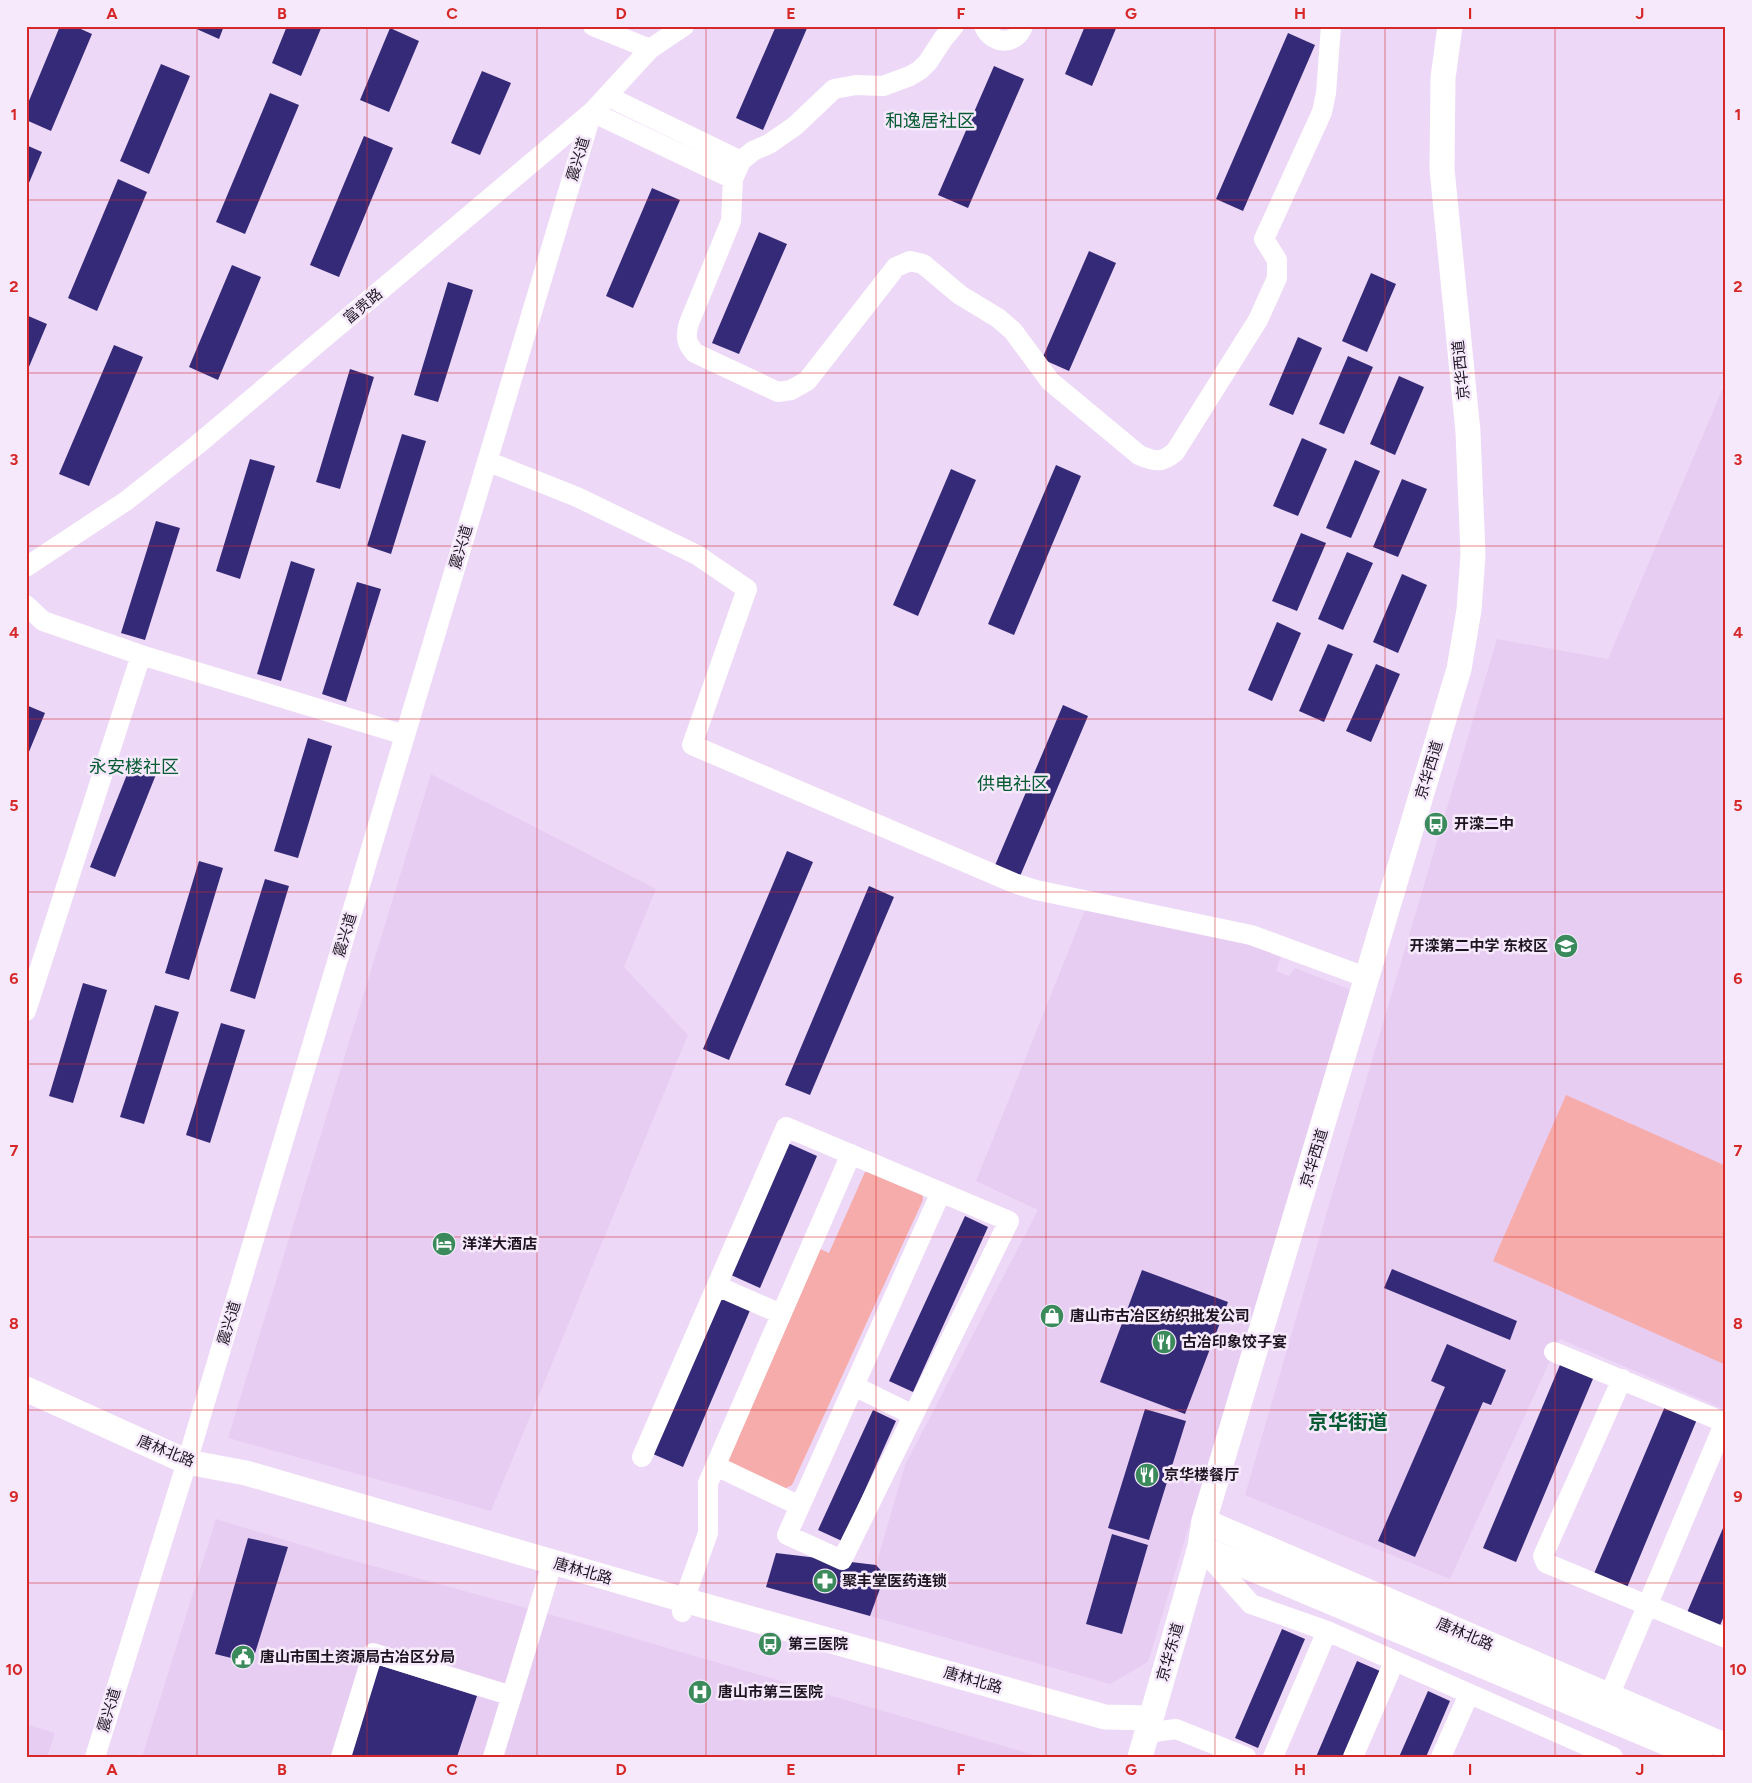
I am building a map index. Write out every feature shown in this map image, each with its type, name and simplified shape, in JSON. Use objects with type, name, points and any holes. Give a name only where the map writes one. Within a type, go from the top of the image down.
[{"type":"main road","name":"京华西道","points":[[1200,1547],[1204,1521],[1459,669],[1469,610],[1473,555],[1468,432],[1442,170],[1443,78],[1450,26]]},
{"type":"main road","name":"唐林北路","points":[[26,1389],[184,1470],[246,1474],[1107,1733],[1149,1725]]},
{"type":"main road","name":"唐林北路","points":[[26,1407],[184,1470],[235,1488],[548,1577],[683,1606]]},
{"type":"main road","name":"唐林北路","points":[[1204,1521],[1726,1746]]},
{"type":"main road","name":"唐林北路","points":[[1200,1547],[1700,1757]]},
{"type":"main road","name":"京华东道","points":[[1140,1757],[1200,1547]]},
{"type":"street","points":[[593,26],[650,50]]},
{"type":"street","name":"富贵路","points":[[26,568],[126,501],[197,445],[592,112],[650,50],[684,26]]},
{"type":"street","points":[[954,26],[920,70],[910,76],[883,86],[856,85],[834,89],[795,126],[769,144],[753,151],[741,161],[733,179],[731,221],[689,322],[686,334],[688,345],[695,353],[778,392],[791,390],[807,381],[896,267],[910,261],[923,264],[960,295],[998,318],[1013,332],[1050,380],[1139,455],[1152,461],[1166,460],[1175,452],[1258,320],[1277,278],[1277,260],[1264,238],[1322,112],[1326,93],[1331,26]]},
{"type":"street","points":[[984,26],[992,38],[1005,41],[1017,36],[1023,26]]},
{"type":"street","points":[[607,96],[741,161]]},
{"type":"street","points":[[592,112],[733,179]]},
{"type":"street","name":"震兴道","points":[[95,1757],[184,1470],[592,112]]},
{"type":"street","points":[[487,461],[577,497],[697,555],[747,589],[692,745],[1014,883],[1036,890],[1252,935],[1368,978]]},
{"type":"street","points":[[26,605],[43,621],[141,655],[405,735]]},
{"type":"street","points":[[26,1011],[141,655]]},
{"type":"street","points":[[642,1457],[786,1127],[851,1154],[941,1192],[1009,1221],[842,1560],[786,1535],[941,1192]]},
{"type":"street","points":[[683,1606],[708,1533],[708,1483],[851,1154]]},
{"type":"street","points":[[716,1286],[781,1314]]},
{"type":"street","points":[[1554,1352],[1726,1422],[1609,1696]]},
{"type":"street","points":[[1622,1379],[1543,1556],[1546,1563],[1726,1638]]},
{"type":"street","points":[[854,1386],[913,1415]]},
{"type":"street","points":[[716,1466],[800,1506]]},
{"type":"street","points":[[1200,1547],[1251,1604],[1327,1631],[1614,1757]]},
{"type":"street","points":[[493,1757],[548,1577]]},
{"type":"street","points":[[1273,1757],[1327,1631]]},
{"type":"street","points":[[341,1757],[373,1653],[512,1696]]},
{"type":"street","points":[[1353,1757],[1394,1662]]},
{"type":"street","points":[[1441,1757],[1469,1694]]},
{"type":"street","points":[[1149,1725],[1176,1729],[1246,1757]]},
{"type":"shaded area","name":"开滦第二中学 东校区","points":[[1726,389],[1726,1410],[1560,1339],[1450,1579],[1245,1495],[1497,639],[1608,659],[1722,390]]},
{"type":"shaded area","name":"洋洋大酒店","points":[[431,774],[656,889],[624,967],[688,1035],[491,1511],[228,1438]]},
{"type":"shaded area","points":[[1085,910],[1283,951],[1276,971],[1289,976],[1295,968],[1351,990],[1148,1662],[1110,1684],[870,1616],[885,1575],[876,1565],[905,1465],[1038,1210],[976,1181]]},
{"type":"shaded area","points":[[1566,1095],[1726,1166],[1726,1365],[1493,1261]]},
{"type":"shaded area","points":[[871,1170],[922,1192],[923,1200],[792,1485],[784,1489],[730,1464],[725,1459],[816,1247],[829,1253],[865,1172]]},
{"type":"shaded area","points":[[216,1519],[344,1558],[599,1628],[1041,1757],[142,1757]]},
{"type":"shaded area","points":[[26,1724],[55,1733],[47,1757],[26,1757]]},
{"type":"building","points":[[60,26],[74,26],[92,34],[51,131],[26,120],[26,108]]},
{"type":"building","points":[[190,26],[224,26],[219,39]]},
{"type":"building","points":[[287,26],[322,26],[301,76],[272,63]]},
{"type":"building","points":[[776,26],[808,26],[763,130],[736,118]]},
{"type":"building","points":[[1085,26],[1117,26],[1092,86],[1065,74]]},
{"type":"building","points":[[390,28],[419,41],[389,112],[360,100]]},
{"type":"building","points":[[1288,33],[1315,45],[1243,211],[1216,199]]},
{"type":"building","points":[[161,64],[190,76],[149,174],[120,161]]},
{"type":"building","points":[[994,66],[1024,79],[968,208],[938,195]]},
{"type":"building","points":[[482,71],[511,83],[480,155],[451,143]]},
{"type":"building","points":[[270,93],[299,105],[245,234],[216,222]]},
{"type":"building","points":[[364,136],[393,148],[339,277],[310,265]]},
{"type":"building","points":[[26,145],[42,152],[26,190]]},
{"type":"building","points":[[118,179],[147,192],[97,311],[68,298]]},
{"type":"building","points":[[652,188],[680,200],[633,308],[606,296]]},
{"type":"building","points":[[759,232],[787,244],[739,354],[712,343]]},
{"type":"building","points":[[1089,251],[1116,263],[1069,371],[1042,359]]},
{"type":"building","points":[[232,265],[261,277],[218,380],[189,367]]},
{"type":"building","points":[[1371,273],[1396,284],[1367,352],[1342,341]]},
{"type":"building","points":[[448,282],[473,290],[438,402],[414,395]]},
{"type":"building","points":[[26,315],[47,324],[26,374]]},
{"type":"building","points":[[1298,337],[1322,348],[1293,415],[1269,405]]},
{"type":"building","points":[[114,345],[143,357],[89,486],[59,474]]},
{"type":"building","points":[[1348,356],[1373,367],[1344,434],[1319,424]]},
{"type":"building","points":[[350,369],[374,377],[340,489],[316,482]]},
{"type":"building","points":[[1399,376],[1424,387],[1395,455],[1370,444]]},
{"type":"building","points":[[402,434],[426,441],[391,554],[367,546]]},
{"type":"building","points":[[1302,438],[1327,449],[1298,516],[1273,506]]},
{"type":"building","points":[[250,459],[275,466],[240,579],[216,571]]},
{"type":"building","points":[[1355,460],[1380,471],[1351,538],[1326,528]]},
{"type":"building","points":[[1056,465],[1081,476],[1014,635],[988,624]]},
{"type":"building","points":[[951,469],[976,480],[918,616],[893,605]]},
{"type":"building","points":[[1402,479],[1427,489],[1398,557],[1373,547]]},
{"type":"building","points":[[156,521],[180,528],[145,640],[121,633]]},
{"type":"building","points":[[1301,533],[1326,543],[1297,611],[1272,601]]},
{"type":"building","points":[[1347,552],[1373,563],[1343,630],[1318,619]]},
{"type":"building","points":[[291,561],[315,569],[281,681],[257,674]]},
{"type":"building","points":[[1402,574],[1427,585],[1398,653],[1373,642]]},
{"type":"building","points":[[357,582],[381,589],[346,702],[322,694]]},
{"type":"building","points":[[1277,622],[1301,633],[1272,701],[1248,690]]},
{"type":"building","points":[[1328,644],[1353,654],[1324,722],[1299,711]]},
{"type":"building","points":[[1376,664],[1400,674],[1371,742],[1346,731]]},
{"type":"building","points":[[26,705],[45,713],[26,759]]},
{"type":"building","points":[[1063,705],[1088,716],[1018,881],[993,870]]},
{"type":"building","points":[[308,738],[332,746],[298,858],[274,851]]},
{"type":"building","points":[[134,757],[159,767],[115,877],[90,867]]},
{"type":"building","points":[[787,851],[813,862],[729,1060],[703,1049]]},
{"type":"building","points":[[199,861],[223,868],[189,980],[165,973]]},
{"type":"building","points":[[265,879],[289,886],[255,999],[230,991]]},
{"type":"building","points":[[869,886],[894,897],[810,1095],[785,1085]]},
{"type":"building","points":[[83,983],[107,990],[73,1103],[49,1096]]},
{"type":"building","points":[[155,1005],[179,1012],[144,1124],[120,1117]]},
{"type":"building","points":[[221,1023],[245,1030],[210,1143],[186,1135]]},
{"type":"building","points":[[788,1143],[817,1156],[760,1288],[731,1275]]},
{"type":"building","points":[[965,1216],[988,1227],[913,1392],[889,1381]]},
{"type":"building","points":[[1392,1269],[1517,1321],[1510,1340],[1384,1288]]},
{"type":"building","name":"古冶印象饺子宴","points":[[1142,1270],[1228,1302],[1185,1414],[1100,1382]]},
{"type":"building","points":[[722,1295],[751,1308],[683,1467],[653,1454]]},
{"type":"building","points":[[1447,1344],[1506,1370],[1491,1405],[1483,1402],[1415,1557],[1378,1541],[1445,1387],[1431,1381]]},
{"type":"building","points":[[1562,1360],[1595,1374],[1516,1562],[1483,1548]]},
{"type":"building","points":[[1666,1404],[1698,1417],[1626,1590],[1593,1576]]},
{"type":"building","name":"京华楼餐厅","points":[[1145,1409],[1186,1421],[1149,1540],[1108,1528]]},
{"type":"building","points":[[873,1410],[896,1421],[842,1541],[818,1530]]},
{"type":"building","points":[[1726,1521],[1726,1611],[1719,1628],[1686,1615]]},
{"type":"building","points":[[1112,1534],[1148,1545],[1122,1634],[1086,1624]]},
{"type":"building","name":"唐山市国土资源局古冶区分局","points":[[248,1538],[288,1547],[252,1663],[215,1654]]},
{"type":"building","name":"聚丰堂医药连锁","points":[[776,1553],[876,1565],[885,1575],[870,1616],[766,1587]]},
{"type":"building","points":[[1282,1629],[1305,1639],[1258,1748],[1235,1738]]},
{"type":"building","points":[[1357,1661],[1380,1671],[1343,1757],[1316,1757]]},
{"type":"building","points":[[376,1664],[477,1696],[457,1757],[347,1757]]},
{"type":"building","points":[[1428,1691],[1450,1701],[1426,1757],[1399,1757]]},
{"type":"place","name":"开滦二中","points":[[1436,824]]},
{"type":"place","name":"开滦第二中学 东校区","points":[[1566,946]]},
{"type":"place","name":"洋洋大酒店","points":[[444,1244]]},
{"type":"place","name":"唐山市古冶区纺织批发公司","points":[[1052,1316]]},
{"type":"place","name":"古冶印象饺子宴","points":[[1164,1342]]},
{"type":"place","name":"京华楼餐厅","points":[[1147,1475]]},
{"type":"place","name":"聚丰堂医药连锁","points":[[825,1581]]},
{"type":"place","name":"第三医院","points":[[770,1644]]},
{"type":"place","name":"唐山市国土资源局古冶区分局","points":[[243,1657]]},
{"type":"place","name":"唐山市第三医院","points":[[700,1692]]},
{"type":"district","name":"和逸居社区","points":[[930,121]]},
{"type":"district","name":"永安楼社区","points":[[134,767]]},
{"type":"district","name":"供电社区","points":[[1013,784]]},
{"type":"district","name":"京华街道","points":[[1348,1422]]}]
